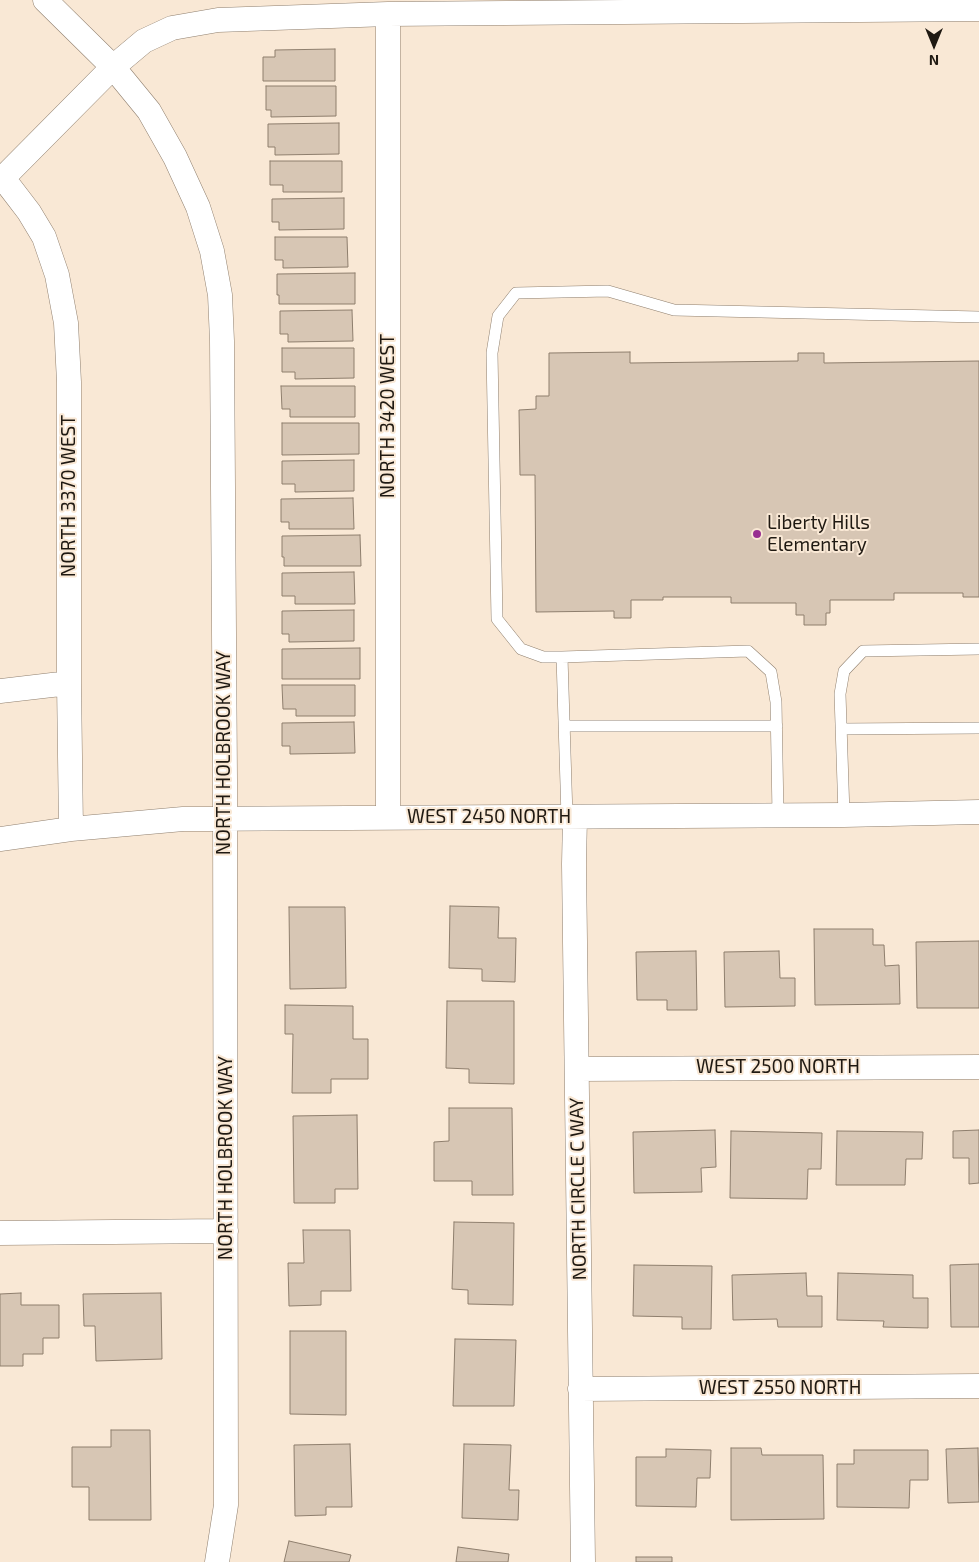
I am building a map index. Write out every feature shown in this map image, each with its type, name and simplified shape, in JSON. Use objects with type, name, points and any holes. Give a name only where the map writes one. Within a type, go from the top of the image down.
[{"type":"street","name":"NORTH HOLBROOK WAY","points":[[45,0],[113,67],[149,112],[175,157],[198,207],[212,251],[220,295],[222,341],[225,818],[226,1505],[217,1562]]},
{"type":"street","points":[[1,180],[113,67],[144,41],[172,28],[218,20],[388,14],[976,6]]},
{"type":"street","name":"NORTH 3420 WEST","points":[[388,14],[388,817]]},
{"type":"street","name":"NORTH 3370 WEST","points":[[1,180],[29,212],[44,238],[58,275],[66,323],[69,382],[71,829]]},
{"type":"street","points":[[0,692],[69,683]]},
{"type":"street","name":"WEST 2450 NORTH","points":[[0,839],[71,829],[183,819],[844,815],[979,812]]},
{"type":"street","name":"NORTH CIRCLE C WAY","points":[[571,816],[583,1562]]},
{"type":"street","name":"WEST 2500 NORTH","points":[[576,1068],[979,1067]]},
{"type":"street","points":[[0,1233],[226,1231]]},
{"type":"street","name":"WEST 2550 NORTH","points":[[580,1389],[979,1386]]},
{"type":"lane","points":[[778,815],[776,702],[771,672],[748,651],[543,657],[521,649],[497,619],[492,352],[498,316],[516,293],[608,291],[674,310],[979,317]]},
{"type":"lane","points":[[844,815],[840,694],[844,671],[863,651],[979,649]]},
{"type":"lane","points":[[562,657],[571,816]]},
{"type":"lane","points":[[565,726],[777,726]]},
{"type":"lane","points":[[841,729],[979,728]]},
{"type":"building","points":[[335,49],[335,81],[263,81],[263,57],[275,57],[275,50]]},
{"type":"building","points":[[266,86],[336,86],[336,116],[271,117],[271,110],[266,110]]},
{"type":"building","points":[[339,123],[339,154],[275,155],[275,147],[268,147],[268,124]]},
{"type":"building","points":[[270,161],[342,161],[342,192],[283,192],[283,185],[270,185]]},
{"type":"building","points":[[344,198],[344,229],[279,230],[279,222],[272,222],[272,199]]},
{"type":"building","points":[[275,237],[347,237],[348,267],[283,268],[283,260],[275,260]]},
{"type":"building","points":[[355,273],[355,304],[279,304],[277,274]]},
{"type":"building","points":[[352,310],[353,341],[288,342],[288,334],[280,334],[280,311]]},
{"type":"building","points":[[282,348],[354,348],[354,378],[295,379],[295,372],[282,372]]},
{"type":"building","name":"Liberty Hills Elementary","points":[[630,352],[630,363],[798,361],[798,353],[824,353],[824,363],[979,361],[979,597],[963,597],[963,593],[894,593],[894,600],[830,600],[830,613],[826,613],[826,625],[804,625],[804,615],[796,615],[796,603],[731,603],[731,597],[663,597],[663,600],[631,600],[631,618],[614,618],[614,611],[536,612],[535,475],[520,475],[519,410],[536,409],[536,396],[549,396],[549,353]]},
{"type":"building","points":[[281,386],[355,386],[355,417],[290,417],[290,409],[282,409]]},
{"type":"building","points":[[282,423],[359,423],[359,454],[282,455]]},
{"type":"building","points":[[354,460],[354,491],[295,492],[295,484],[282,484],[282,461]]},
{"type":"building","points":[[353,498],[354,529],[289,529],[289,522],[281,522],[281,499]]},
{"type":"building","points":[[360,535],[361,566],[284,566],[282,536]]},
{"type":"building","points":[[354,572],[355,604],[295,604],[295,596],[282,596],[282,573]]},
{"type":"building","points":[[354,610],[354,641],[289,642],[289,634],[282,634],[282,611]]},
{"type":"building","points":[[360,648],[360,679],[282,679],[282,649]]},
{"type":"building","points":[[282,685],[355,685],[355,716],[296,716],[296,709],[283,709]]},
{"type":"building","points":[[354,722],[355,753],[290,754],[290,746],[282,746],[282,723]]},
{"type":"building","points":[[450,906],[499,907],[498,938],[516,938],[515,982],[482,981],[482,969],[449,968]]},
{"type":"building","points":[[289,907],[345,907],[346,988],[290,989]]},
{"type":"building","points":[[814,929],[873,929],[873,945],[884,945],[885,966],[899,965],[900,1004],[815,1005]]},
{"type":"building","points":[[979,941],[979,1008],[917,1008],[916,942]]},
{"type":"building","points":[[696,951],[697,1010],[667,1010],[667,1000],[637,1000],[636,952]]},
{"type":"building","points":[[779,951],[780,978],[795,978],[795,1006],[725,1007],[724,952]]},
{"type":"building","points":[[447,1001],[514,1001],[514,1084],[469,1083],[469,1069],[446,1068]]},
{"type":"building","points":[[285,1005],[353,1006],[353,1039],[368,1039],[368,1079],[331,1079],[331,1093],[292,1093],[293,1034],[285,1034]]},
{"type":"building","points":[[449,1108],[512,1108],[513,1195],[472,1195],[472,1181],[434,1181],[434,1142],[449,1141]]},
{"type":"building","points":[[357,1115],[358,1189],[335,1189],[335,1203],[294,1203],[293,1116]]},
{"type":"building","points":[[715,1130],[716,1167],[701,1168],[702,1192],[634,1193],[633,1132]]},
{"type":"building","points":[[979,1130],[979,1183],[969,1184],[969,1158],[953,1158],[953,1131]]},
{"type":"building","points":[[731,1131],[822,1133],[821,1169],[808,1169],[807,1199],[730,1198]]},
{"type":"building","points":[[837,1131],[923,1132],[922,1159],[906,1159],[905,1185],[836,1185]]},
{"type":"building","points":[[454,1222],[514,1223],[513,1305],[468,1304],[468,1290],[452,1289]]},
{"type":"building","points":[[303,1230],[350,1230],[351,1291],[321,1291],[321,1305],[289,1306],[288,1263],[304,1263]]},
{"type":"building","points":[[979,1264],[979,1327],[951,1327],[950,1265]]},
{"type":"building","points":[[634,1265],[712,1266],[711,1329],[682,1329],[682,1317],[633,1316]]},
{"type":"building","points":[[806,1273],[807,1296],[822,1296],[822,1327],[778,1327],[777,1319],[733,1320],[732,1275]]},
{"type":"building","points":[[838,1273],[913,1275],[913,1298],[928,1298],[928,1328],[883,1327],[884,1321],[837,1320]]},
{"type":"building","points":[[21,1293],[21,1305],[59,1305],[59,1338],[43,1338],[43,1354],[23,1354],[23,1366],[0,1366],[0,1294]]},
{"type":"building","points":[[161,1293],[162,1359],[96,1361],[95,1326],[84,1326],[83,1294]]},
{"type":"building","points":[[290,1331],[346,1331],[346,1415],[290,1414]]},
{"type":"building","points":[[455,1339],[516,1340],[514,1406],[453,1406]]},
{"type":"building","points":[[111,1430],[150,1430],[151,1520],[89,1520],[89,1487],[72,1487],[72,1447],[111,1447]]},
{"type":"building","points":[[350,1444],[352,1507],[326,1507],[326,1515],[295,1516],[294,1445]]},
{"type":"building","points":[[464,1444],[511,1445],[509,1490],[519,1490],[518,1520],[462,1518]]},
{"type":"building","points":[[731,1448],[761,1448],[762,1455],[823,1455],[824,1519],[731,1520]]},
{"type":"building","points":[[978,1448],[979,1502],[948,1503],[946,1449]]},
{"type":"building","points":[[666,1449],[711,1450],[710,1478],[697,1478],[696,1507],[636,1506],[636,1457],[666,1457]]},
{"type":"building","points":[[854,1450],[928,1450],[928,1480],[910,1480],[909,1508],[837,1507],[837,1464],[854,1464]]},
{"type":"building","points":[[289,1541],[351,1555],[349,1562],[284,1562]]},
{"type":"building","points":[[458,1547],[509,1554],[508,1562],[456,1562]]},
{"type":"building","points":[[636,1557],[672,1557],[672,1562],[636,1562]]},
{"type":"place","name":"Liberty Hills Elementary","points":[[757,534]]}]
